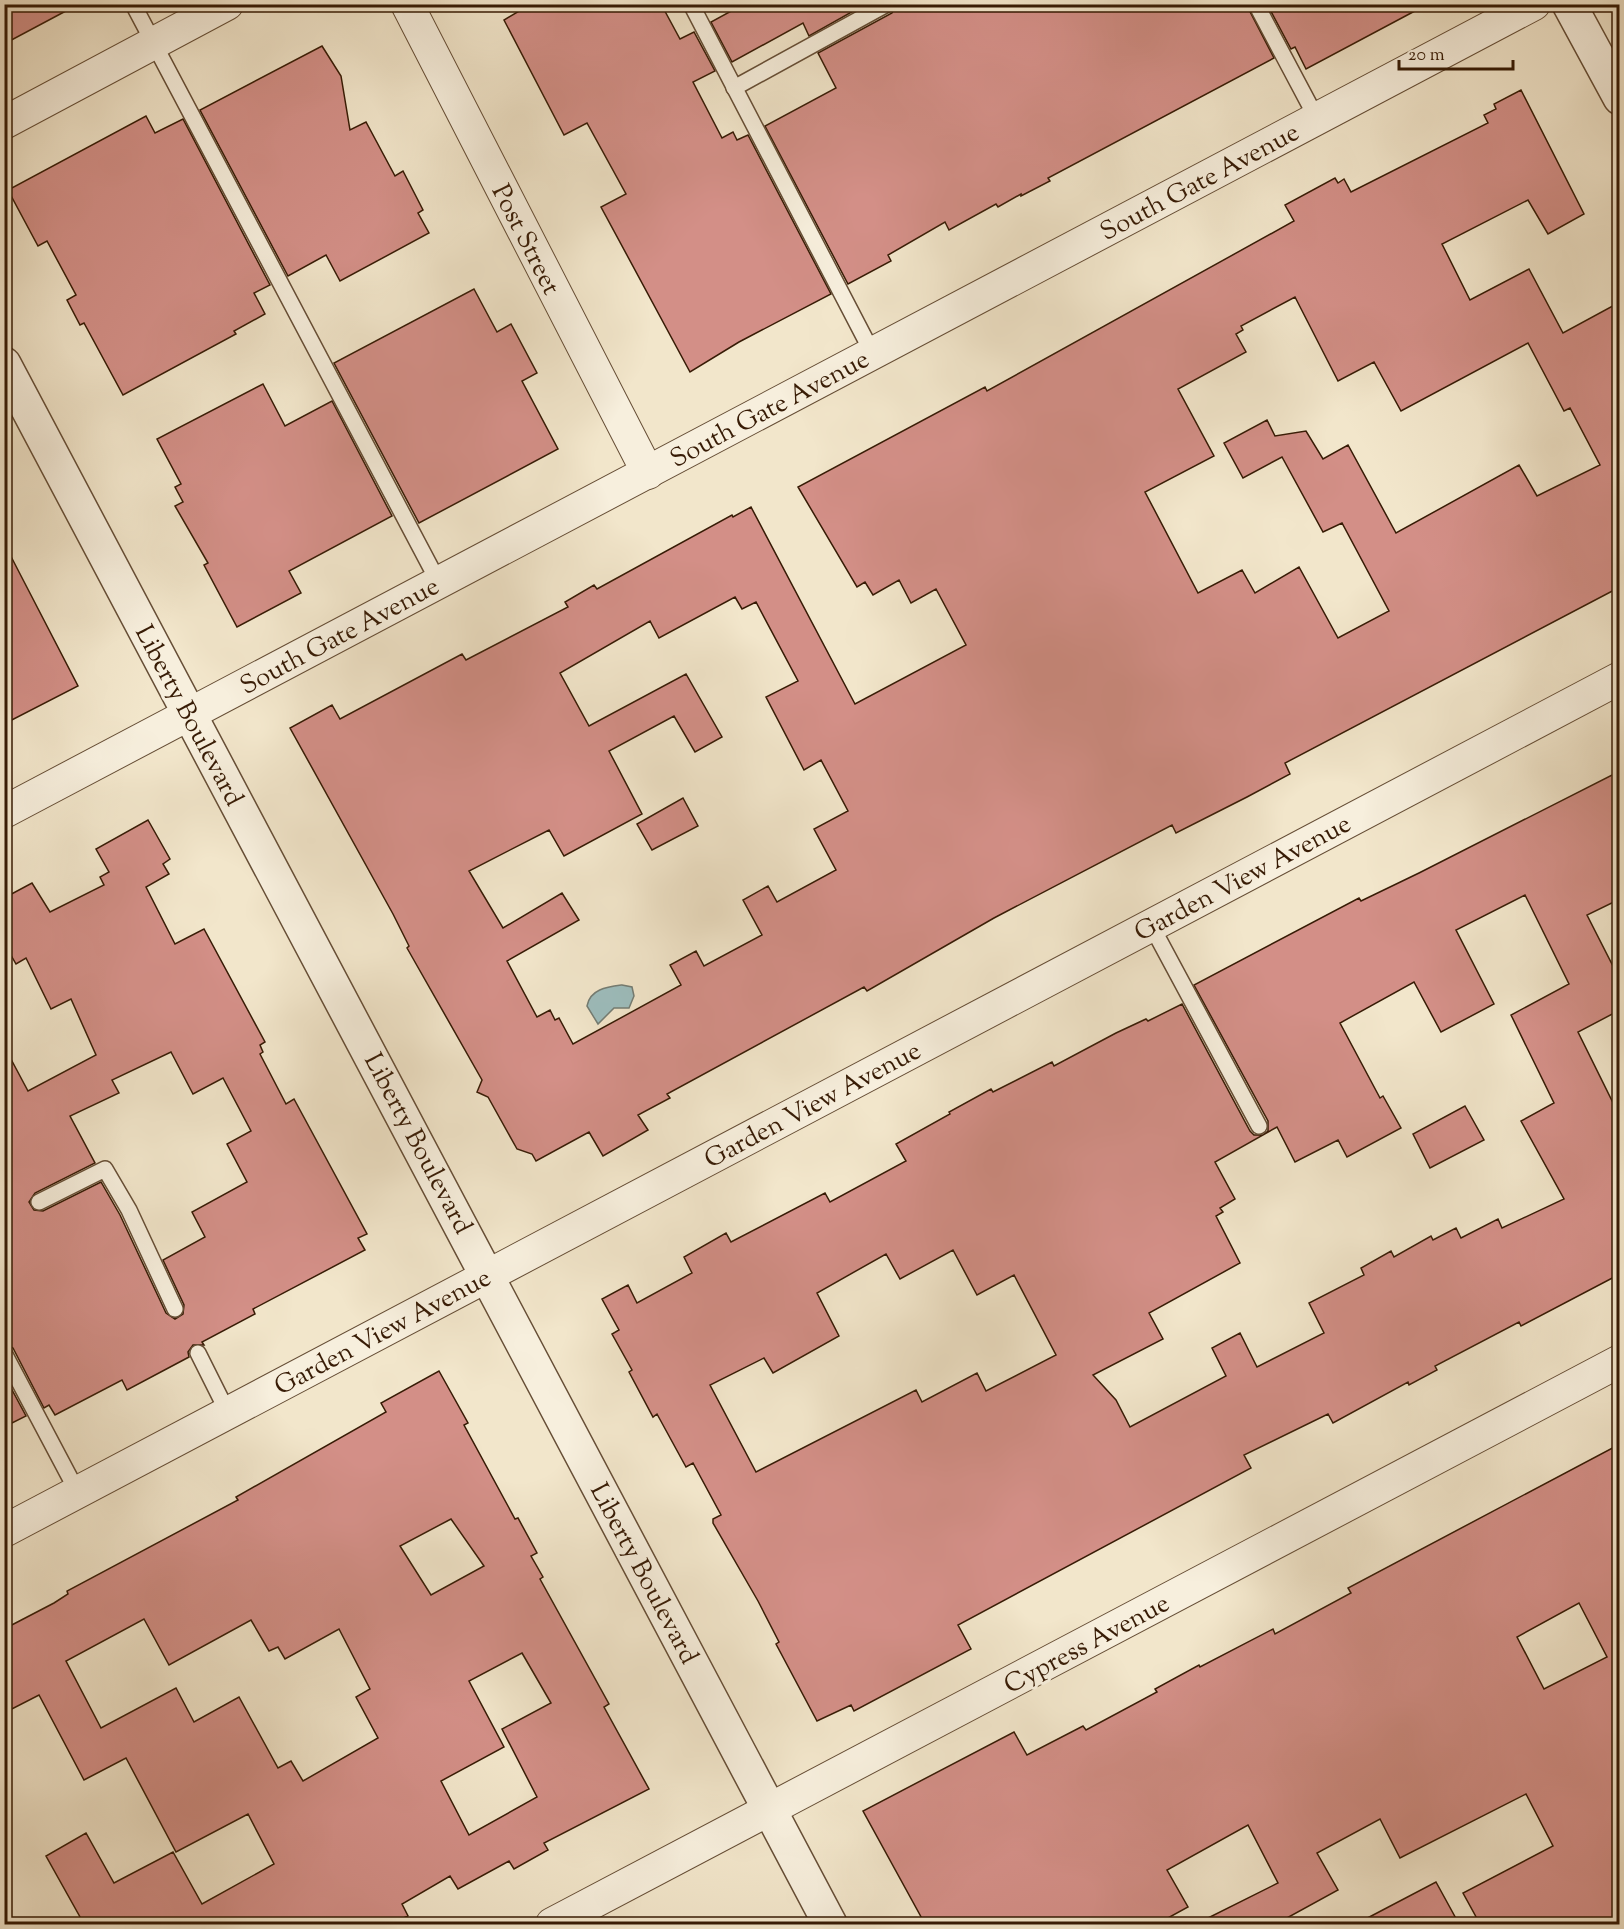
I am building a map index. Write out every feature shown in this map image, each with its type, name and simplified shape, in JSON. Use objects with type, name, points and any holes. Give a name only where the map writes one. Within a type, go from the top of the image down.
[{"type":"street","points":[[4,123],[227,4]]},
{"type":"street","name":"Post Street","points":[[407,4],[648,472]]},
{"type":"street","name":"South Gate Avenue","points":[[4,812],[1534,4]]},
{"type":"street","points":[[1569,4],[1620,98]]},
{"type":"street","name":"Liberty Boulevard","points":[[4,364],[489,1275],[830,1924]]},
{"type":"street","name":"Garden View Avenue","points":[[4,1531],[1620,678]]},
{"type":"street","name":"Cypress Avenue","points":[[552,1924],[1620,1361]]},
{"type":"lane","points":[[133,4],[439,583]]},
{"type":"lane","points":[[691,4],[873,354]]},
{"type":"lane","points":[[734,88],[887,4]]},
{"type":"lane","points":[[1256,4],[1317,119]]},
{"type":"lane","points":[[1151,925],[1259,1126]]},
{"type":"lane","points":[[39,1202],[105,1169],[129,1210],[175,1309]]},
{"type":"lane","points":[[4,1353],[78,1492]]},
{"type":"lane","points":[[198,1353],[228,1413]]},
{"type":"water","points":[[622,985],[632,987],[634,996],[629,1008],[614,1008],[598,1024],[587,1006],[589,1000],[595,992]]},
{"type":"building","points":[[4,4],[79,4],[4,44]]},
{"type":"building","points":[[531,4],[661,4],[680,39],[694,32],[715,71],[693,82],[722,138],[733,132],[737,140],[748,135],[831,294],[739,342],[690,372],[601,207],[626,194],[587,123],[564,135],[504,20]]},
{"type":"building","points":[[744,4],[866,4],[809,36],[803,23],[732,62],[711,22]]},
{"type":"building","points":[[897,4],[1246,4],[1274,58],[1048,178],[1050,181],[1021,196],[1021,194],[998,207],[996,204],[949,230],[945,222],[888,255],[891,261],[848,284],[765,126],[836,88],[818,53],[892,13]]},
{"type":"building","points":[[1267,4],[1428,4],[1306,69],[1295,47],[1291,49]]},
{"type":"building","points":[[322,46],[341,76],[350,130],[366,122],[395,176],[403,171],[423,210],[418,213],[429,233],[340,281],[326,255],[288,276],[200,110]]},
{"type":"building","points":[[1521,90],[1584,214],[1548,234],[1528,200],[1442,244],[1470,300],[1529,269],[1563,333],[1620,302],[1620,587],[1285,763],[1290,774],[1247,797],[1176,833],[1172,825],[994,918],[867,991],[864,987],[667,1094],[670,1098],[638,1115],[648,1130],[603,1156],[589,1132],[536,1161],[532,1154],[517,1149],[488,1097],[477,1092],[482,1080],[407,948],[409,946],[393,914],[290,728],[332,705],[340,719],[462,654],[466,660],[568,607],[565,602],[594,585],[597,589],[732,515],[733,517],[751,507],[855,704],[966,645],[936,589],[911,603],[899,580],[873,595],[865,582],[857,587],[798,487],[985,387],[987,391],[1294,221],[1285,205],[1335,178],[1338,183],[1344,179],[1351,192],[1488,123],[1484,115],[1496,109],[1494,104]],"holes":[[[1295,297],[1338,381],[1374,362],[1401,411],[1528,343],[1564,411],[1570,408],[1600,465],[1537,496],[1519,465],[1396,533],[1348,445],[1323,459],[1306,431],[1275,436],[1267,420],[1224,443],[1243,478],[1282,457],[1323,532],[1342,523],[1389,611],[1338,638],[1299,567],[1255,593],[1242,570],[1198,593],[1145,492],[1214,456],[1178,389],[1246,352],[1236,334],[1243,330],[1241,326]],[[735,597],[742,609],[756,602],[798,681],[766,697],[804,770],[821,760],[848,811],[814,829],[836,870],[777,902],[768,886],[743,900],[762,935],[704,966],[696,951],[670,965],[681,985],[573,1044],[559,1018],[555,1020],[550,1010],[537,1017],[507,961],[579,920],[562,893],[503,928],[469,871],[549,830],[564,856],[642,814],[609,751],[674,716],[695,752],[722,737],[686,674],[589,726],[560,673],[650,621],[659,638]]]},
{"type":"building","points":[[146,116],[155,133],[183,119],[270,285],[254,293],[265,314],[234,331],[236,334],[123,395],[84,323],[80,325],[67,300],[76,295],[47,241],[38,246],[8,190]]},
{"type":"building","points":[[474,289],[497,332],[511,324],[537,373],[522,381],[558,449],[419,523],[334,363]]},
{"type":"building","points":[[263,384],[285,426],[332,401],[392,516],[289,571],[301,593],[237,627],[204,565],[208,563],[175,506],[183,502],[175,487],[181,484],[157,439]]},
{"type":"building","points":[[4,543],[78,686],[4,724]]},
{"type":"building","points":[[1620,771],[1620,899],[1587,915],[1620,980],[1620,1010],[1578,1032],[1620,1117],[1620,1274],[1521,1326],[1519,1322],[1435,1366],[1437,1370],[1409,1385],[1408,1382],[1333,1423],[1328,1414],[1244,1455],[1251,1468],[958,1625],[971,1649],[854,1711],[851,1705],[817,1721],[776,1644],[779,1642],[758,1601],[713,1523],[713,1519],[721,1515],[693,1463],[686,1467],[657,1414],[653,1417],[629,1372],[632,1370],[612,1334],[619,1330],[602,1299],[628,1285],[637,1303],[692,1273],[684,1257],[726,1233],[731,1242],[825,1193],[830,1202],[906,1161],[896,1144],[950,1114],[949,1112],[991,1089],[993,1092],[1052,1062],[1054,1066],[1116,1033],[1146,1019],[1148,1021],[1182,1004],[1250,1131],[1254,1135],[1263,1135],[1268,1131],[1268,1121],[1194,985],[1359,898],[1361,901]],"holes":[[[1525,895],[1569,984],[1511,1015],[1554,1103],[1521,1121],[1564,1199],[1502,1228],[1498,1219],[1461,1238],[1456,1228],[1433,1240],[1431,1236],[1394,1257],[1391,1251],[1361,1268],[1364,1275],[1309,1303],[1324,1333],[1257,1367],[1240,1333],[1212,1348],[1226,1376],[1130,1427],[1116,1400],[1093,1375],[1163,1339],[1149,1313],[1240,1263],[1216,1216],[1223,1212],[1220,1208],[1235,1199],[1215,1162],[1277,1127],[1295,1162],[1338,1140],[1347,1157],[1401,1128],[1383,1096],[1380,1098],[1340,1023],[1414,982],[1441,1032],[1494,1004],[1456,930]],[[953,1250],[977,1295],[1014,1275],[1056,1355],[986,1391],[977,1373],[922,1402],[916,1390],[756,1472],[710,1385],[764,1358],[773,1373],[839,1336],[817,1293],[886,1254],[900,1279]]]},
{"type":"building","points":[[683,798],[698,826],[652,850],[637,824]]},
{"type":"building","points":[[148,820],[170,859],[163,864],[169,874],[146,887],[175,944],[204,929],[265,1042],[260,1045],[263,1052],[260,1054],[286,1104],[294,1099],[367,1234],[358,1238],[365,1250],[253,1309],[255,1314],[202,1342],[204,1345],[193,1345],[188,1352],[189,1357],[127,1390],[122,1380],[55,1415],[49,1405],[44,1408],[13,1348],[4,1343],[4,1046],[28,1091],[96,1055],[71,999],[51,1009],[26,958],[16,964],[4,943],[4,898],[32,883],[50,912],[104,885],[100,877],[109,872],[96,849]],"holes":[[[171,1052],[193,1094],[223,1078],[251,1131],[227,1144],[247,1182],[192,1212],[205,1237],[163,1260],[184,1305],[183,1314],[175,1319],[166,1313],[120,1215],[101,1182],[43,1211],[34,1210],[29,1202],[35,1193],[95,1163],[70,1116],[119,1093],[112,1080]]]},
{"type":"building","points":[[1465,1106],[1484,1140],[1430,1168],[1413,1134]]},
{"type":"building","points":[[439,1371],[468,1423],[464,1425],[515,1519],[518,1518],[537,1553],[531,1556],[543,1577],[540,1579],[609,1704],[604,1707],[649,1789],[544,1843],[548,1850],[514,1869],[509,1861],[458,1889],[450,1876],[402,1904],[408,1916],[390,1924],[84,1924],[46,1856],[86,1833],[114,1883],[173,1852],[202,1904],[274,1864],[248,1814],[176,1852],[126,1758],[84,1780],[39,1695],[4,1713],[4,1629],[54,1603],[68,1594],[67,1591],[238,1500],[236,1497],[386,1412],[381,1403]],"holes":[[[451,1519],[484,1566],[431,1595],[400,1546]],[[144,1619],[169,1665],[251,1620],[269,1651],[278,1647],[285,1659],[339,1629],[370,1689],[356,1697],[378,1738],[303,1781],[291,1761],[278,1768],[239,1697],[194,1722],[176,1688],[101,1728],[66,1661]],[[522,1653],[551,1703],[502,1729],[537,1797],[469,1835],[441,1781],[504,1747],[469,1681]]]},
{"type":"building","points":[[4,1375],[26,1416],[4,1427]]},
{"type":"building","points":[[1620,1444],[1620,1924],[1480,1924],[1463,1893],[1553,1846],[1526,1794],[1400,1858],[1380,1819],[1317,1853],[1338,1890],[1276,1924],[1196,1924],[1278,1883],[1248,1825],[1167,1870],[1188,1907],[1157,1924],[925,1924],[863,1811],[1014,1732],[1027,1755],[1083,1726],[1086,1730],[1157,1692],[1155,1689],[1199,1665],[1200,1667],[1273,1629],[1275,1634],[1351,1593],[1348,1588]],"holes":[[[1579,1603],[1607,1657],[1544,1689],[1517,1637]]]},
{"type":"building","points":[[1436,1882],[1459,1924],[1356,1924]]}]
